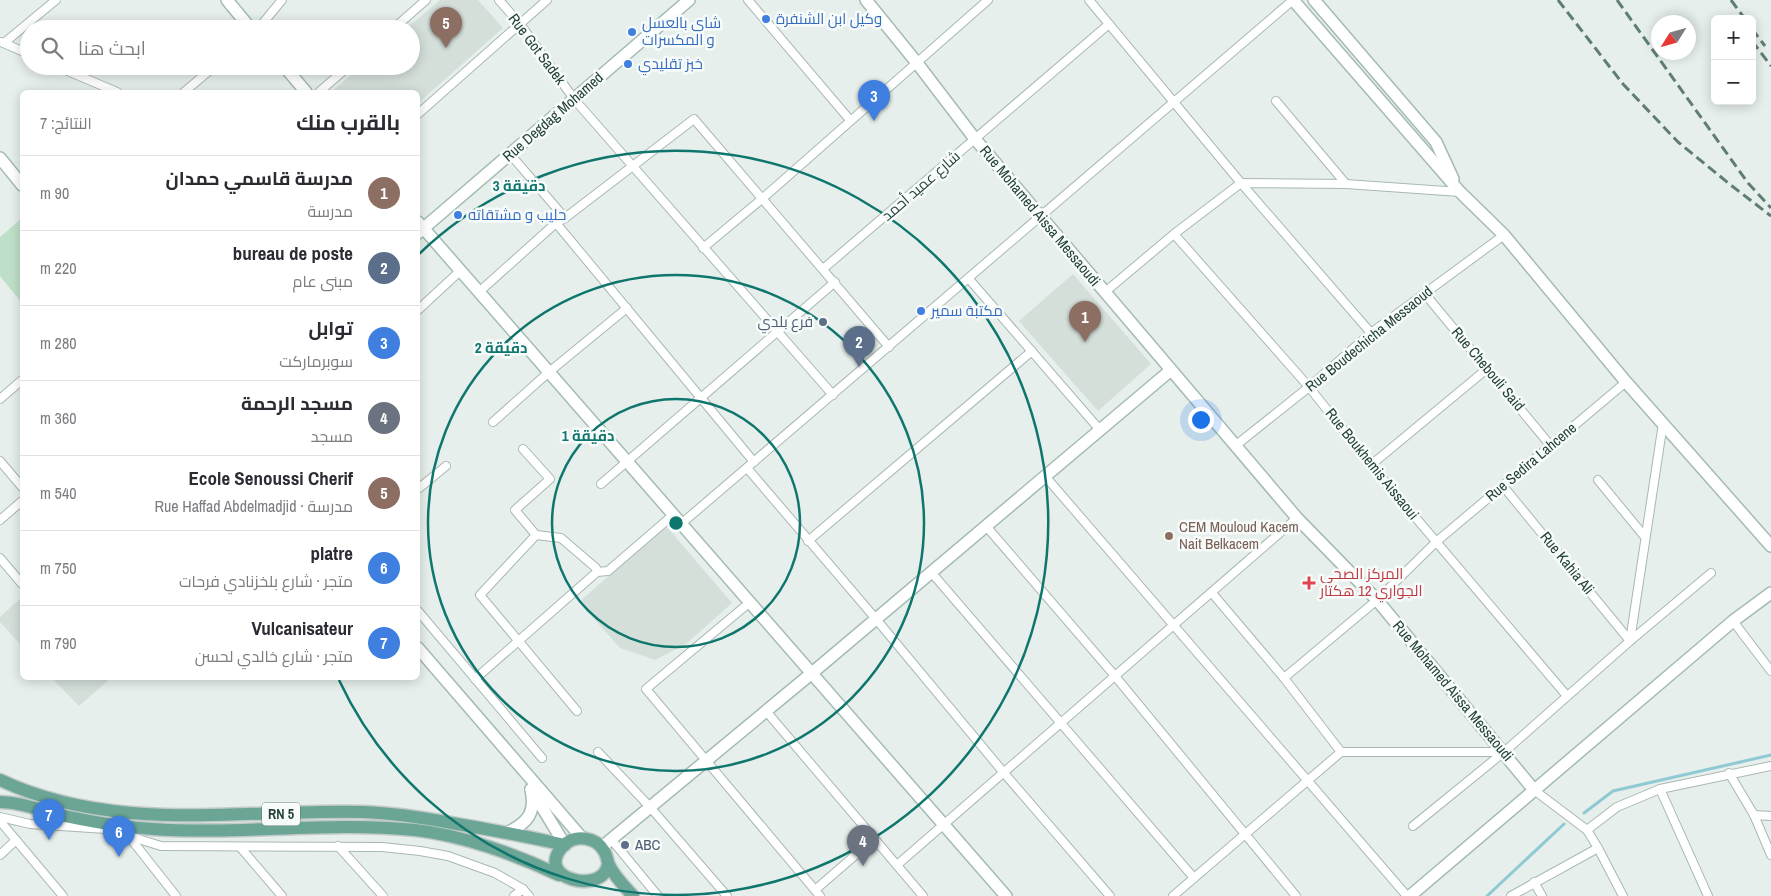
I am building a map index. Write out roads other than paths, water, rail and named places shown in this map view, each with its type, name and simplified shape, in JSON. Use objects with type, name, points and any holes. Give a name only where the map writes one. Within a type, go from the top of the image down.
[{"type":"main road","name":"RN 5","points":[[0,780],[43,797],[117,812],[190,816],[316,812],[386,813],[508,832],[565,845]]},
{"type":"main road","name":"RN 5","points":[[0,802],[13,803],[124,827],[153,830],[200,831],[359,827],[417,831],[488,848],[539,866],[559,876]]},
{"type":"main road","points":[[608,864],[605,875],[600,883],[582,891],[569,886],[559,876],[557,860],[559,852],[571,840],[582,838],[606,843],[608,864],[627,893]]},
{"type":"street","points":[[30,20],[56,0]]},
{"type":"street","points":[[227,0],[244,20]]},
{"type":"street","points":[[265,20],[282,0]]},
{"type":"street","points":[[403,20],[426,0]]},
{"type":"street","name":"Rue Got Sadek","points":[[498,0],[520,24],[574,99],[702,248],[833,395]]},
{"type":"street","points":[[420,112],[547,0]]},
{"type":"street","name":"Rue Degdag Mohamed","points":[[420,227],[510,154],[690,0]]},
{"type":"street","points":[[748,0],[850,120]]},
{"type":"street","name":"Rue Mohamed Aissa Messaoudi","points":[[866,0],[918,63],[975,139],[1170,370],[1297,518],[1377,600],[1534,790]]},
{"type":"street","points":[[975,0],[980,7]]},
{"type":"street","points":[[702,248],[763,198],[988,0]]},
{"type":"street","points":[[1089,0],[1241,183],[1371,333]]},
{"type":"street","points":[[681,524],[1293,0],[1460,192],[1504,235],[1626,382],[1771,546]]},
{"type":"street","points":[[1314,0],[1436,142],[1460,192]]},
{"type":"street","name":"شارع عميد أحمد","points":[[824,269],[1109,24]]},
{"type":"street","points":[[20,28],[2,42],[20,50]]},
{"type":"street","points":[[77,75],[111,90]]},
{"type":"street","points":[[186,90],[204,75]]},
{"type":"street","points":[[292,75],[304,90]]},
{"type":"street","points":[[321,90],[339,75]]},
{"type":"street","points":[[1276,101],[1346,184]]},
{"type":"street","points":[[479,292],[556,223],[633,167],[694,119],[889,346]]},
{"type":"street","points":[[510,154],[565,218]]},
{"type":"street","points":[[0,158],[20,183]]},
{"type":"street","points":[[1105,292],[1174,234],[1241,183],[1346,184],[1460,192]]},
{"type":"street","points":[[556,223],[754,462]]},
{"type":"street","points":[[420,229],[479,292],[1006,896]]},
{"type":"street","name":"Rue Boukhemis Aissaoui","points":[[1174,234],[1309,387],[1371,465],[1567,696]]},
{"type":"street","name":"Rue Boudechicha Messaoud","points":[[1235,446],[1309,387],[1371,333],[1504,235]]},
{"type":"street","points":[[420,308],[460,271]]},
{"type":"street","points":[[969,279],[1100,430]]},
{"type":"street","points":[[602,484],[834,282]]},
{"type":"street","name":"Rue Chebouli Said","points":[[1425,294],[1550,445]]},
{"type":"street","points":[[493,422],[549,372],[627,308]]},
{"type":"street","points":[[808,541],[1032,352]]},
{"type":"street","points":[[1371,465],[1488,368]]},
{"type":"street","points":[[658,896],[606,843],[812,673],[1170,370]]},
{"type":"street","points":[[0,399],[20,382]]},
{"type":"street","name":"Rue Sedira Lahcene","points":[[1284,678],[1377,600],[1436,542],[1626,382]]},
{"type":"street","points":[[1630,641],[1663,424]]},
{"type":"street","points":[[523,449],[550,479],[514,510],[536,535],[561,538],[596,568],[597,572]]},
{"type":"street","points":[[0,461],[20,485]]},
{"type":"street","points":[[420,487],[446,466]]},
{"type":"street","points":[[747,468],[1110,896]]},
{"type":"street","points":[[1045,476],[1409,896],[1733,621],[1771,593]]},
{"type":"street","points":[[1598,480],[1645,537]]},
{"type":"street","name":"Rue Kahia Ali","points":[[1503,486],[1630,641]]},
{"type":"street","points":[[0,520],[20,503]]},
{"type":"street","points":[[475,679],[597,572],[608,571],[673,515]]},
{"type":"street","points":[[896,865],[1297,518]]},
{"type":"street","points":[[986,526],[1115,676],[1292,895]]},
{"type":"street","points":[[536,535],[480,595],[576,711]]},
{"type":"street","points":[[0,558],[20,582]]},
{"type":"street","points":[[932,572],[1194,878]]},
{"type":"street","points":[[1413,826],[1504,752],[1630,641],[1711,573]]},
{"type":"street","points":[[1212,593],[1284,678],[1341,752]]},
{"type":"street","points":[[749,603],[646,689],[818,893],[874,839]]},
{"type":"street","points":[[420,613],[542,758]]},
{"type":"street","points":[[1733,621],[1771,671]]},
{"type":"street","points":[[420,650],[516,764],[582,838]]},
{"type":"street","points":[[766,711],[923,896]]},
{"type":"street","points":[[598,752],[727,896]]},
{"type":"street","points":[[1173,896],[1341,752],[1504,752]]},
{"type":"street","points":[[516,764],[565,845]]},
{"type":"street","points":[[1587,830],[1617,807],[1660,789],[1729,773],[1771,766]]},
{"type":"street","points":[[1729,773],[1754,815],[1771,855]]},
{"type":"street","points":[[508,832],[528,818],[532,802],[530,786]]},
{"type":"street","points":[[1660,789],[1708,896]]},
{"type":"street","points":[[1534,790],[1587,830],[1623,896]]},
{"type":"street","points":[[1754,815],[1771,816]]},
{"type":"street","points":[[0,819],[30,824],[106,829],[161,846],[338,846],[382,847],[420,851],[448,856],[495,873],[522,889],[529,896]]},
{"type":"street","points":[[0,819],[63,896]]},
{"type":"street","points":[[131,838],[176,896]]},
{"type":"street","points":[[0,855],[16,840]]},
{"type":"street","points":[[338,846],[382,896]]},
{"type":"street","points":[[240,847],[282,896]]},
{"type":"street","points":[[1511,896],[1598,848]]},
{"type":"street","points":[[1534,882],[1542,896]]},
{"type":"street","points":[[514,896],[522,889]]},
{"type":"waterway","points":[[1584,813],[1613,791],[1771,755]]},
{"type":"waterway","points":[[1487,896],[1564,824]]},
{"type":"railway","points":[[1558,0],[1623,84],[1678,142],[1771,216]]},
{"type":"railway","points":[[1617,0],[1748,183],[1771,208]]},
{"type":"railway","points":[[1731,0],[1742,15]]},
{"type":"railway","points":[[1756,34],[1765,46]]},
{"type":"railway","points":[[1756,46],[1771,66]]},
{"type":"place","name":"وكيل ابن الشنفرة","points":[[766,19]]},
{"type":"place","name":"شاي بالعسل و المكسرات","points":[[632,32]]},
{"type":"place","name":"Ecole Senoussi Cherif","points":[[446,48]]},
{"type":"place","name":"خبز تقليدي","points":[[628,64]]},
{"type":"place","name":"توابل","points":[[874,121]]},
{"type":"place","name":"حليب و مشتقاته","points":[[458,215]]},
{"type":"place","name":"مكتبة سمير","points":[[921,311]]},
{"type":"place","name":"فرع بلدي","points":[[823,322]]},
{"type":"place","name":"مدرسة قاسمي حمدان","points":[[1085,342]]},
{"type":"place","name":"bureau de poste","points":[[859,367]]},
{"type":"place","name":"CEM Mouloud Kacem Nait Belkacem","points":[[1169,536]]},
{"type":"place","name":"المركز الصحي الجواري 12 هكتار","points":[[1309,583]]},
{"type":"place","name":"Vulcanisateur","points":[[49,840]]},
{"type":"place","name":"ABC","points":[[625,845]]},
{"type":"place","name":"platre","points":[[119,857]]},
{"type":"place","name":"مسجد الرحمة","points":[[863,866]]}]
